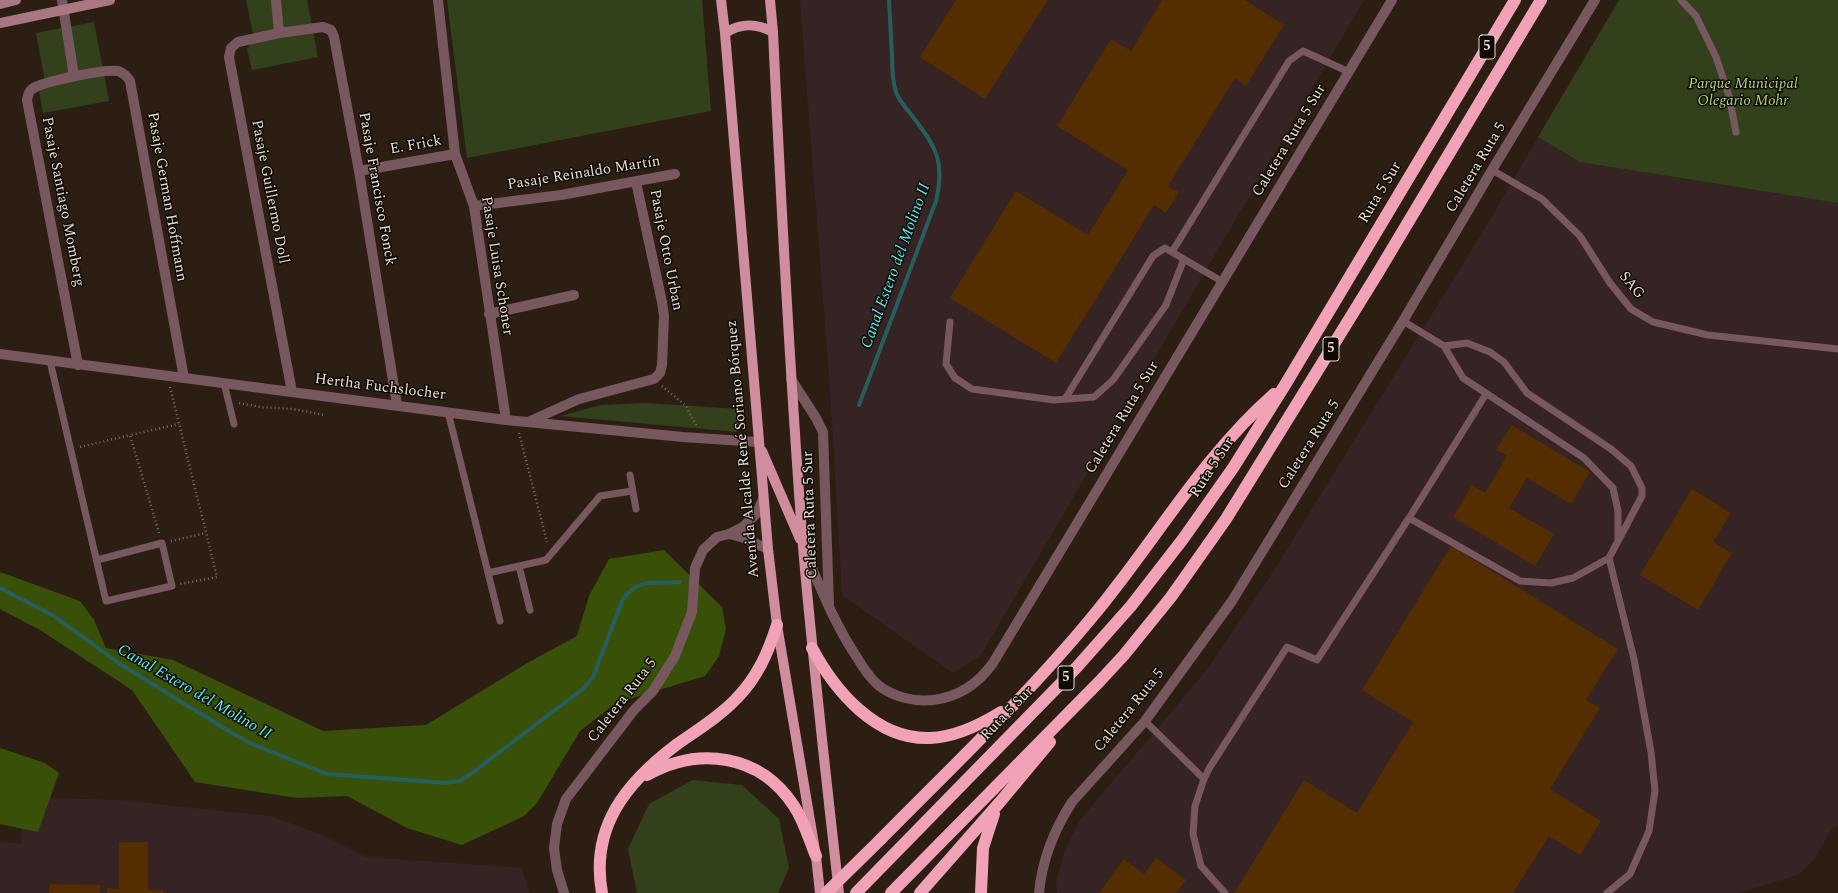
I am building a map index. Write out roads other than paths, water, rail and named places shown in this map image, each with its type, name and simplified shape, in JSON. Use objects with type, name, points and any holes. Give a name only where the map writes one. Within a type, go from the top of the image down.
[{"type":"highway","name":"Ruta 5 Sur","points":[[856,893],[1076,668],[1131,606],[1209,504],[1285,385],[1515,0]]},
{"type":"highway","name":"5","points":[[893,890],[1099,682],[1171,597],[1226,519],[1379,271],[1541,0]]},
{"type":"highway","points":[[826,893],[1046,672],[1094,615],[1219,450],[1250,416],[1285,385]]},
{"type":"highway","points":[[602,893],[600,861],[604,835],[618,804],[632,786],[662,757],[736,699],[746,688],[760,667],[777,625]]},
{"type":"highway","points":[[812,648],[828,675],[857,708],[886,728],[909,735],[929,738],[959,732],[980,724],[1016,703]]},
{"type":"highway","points":[[920,893],[1000,802],[1099,682]]},
{"type":"highway","points":[[632,786],[653,772],[691,759],[715,758],[740,763],[767,776],[787,796],[799,816],[816,856]]},
{"type":"highway","points":[[981,893],[983,848],[988,827],[1000,802]]},
{"type":"main road","points":[[0,4],[16,0]]},
{"type":"main road","points":[[0,23],[63,4],[110,0]]},
{"type":"main road","name":"Avenida Alcalde René Soriano Bórquez","points":[[721,0],[768,549],[777,625],[816,856],[820,893]]},
{"type":"main road","points":[[770,0],[773,32],[785,296],[791,379],[812,648],[839,893]]},
{"type":"main road","points":[[725,33],[740,26],[748,25],[761,26],[773,32]]},
{"type":"main road","points":[[758,442],[804,547]]},
{"type":"street","points":[[276,0],[280,33]]},
{"type":"street","name":"Pasaje Luisa Schoner","points":[[438,0],[455,154],[474,206],[506,420]]},
{"type":"street","name":"Caletera Ruta 5 Sur","points":[[804,547],[829,610],[862,665],[878,684],[889,691],[914,700],[939,699],[960,693],[979,680],[993,664],[1392,0]]},
{"type":"street","name":"Caletera Ruta 5","points":[[1039,893],[1044,860],[1050,843],[1064,814],[1072,802],[1145,721],[1232,601],[1404,321],[1492,170],[1595,0]]},
{"type":"street","points":[[63,4],[74,76]]},
{"type":"street","name":"Pasaje Francisco Fonck","points":[[280,33],[323,27],[327,28],[332,33],[359,171],[397,405]]},
{"type":"street","name":"Pasaje Guillermo Doll","points":[[280,33],[238,42],[231,48],[229,57],[292,392]]},
{"type":"street","name":"Pasaje German Hoffmann","points":[[74,76],[119,72],[128,77],[130,81],[184,378]]},
{"type":"street","name":"Pasaje Santiago Momberg","points":[[74,76],[34,88],[28,95],[27,100],[78,364]]},
{"type":"street","name":"E. Frick","points":[[359,171],[455,154]]},
{"type":"street","name":"Pasaje Reinaldo Martín","points":[[474,206],[561,195],[675,174]]},
{"type":"street","name":"Pasaje Otto Urban","points":[[527,422],[579,398],[654,379],[660,373],[662,365],[663,309],[636,182]]},
{"type":"street","points":[[489,314],[574,295]]},
{"type":"street","name":"Hertha Fuchslocher","points":[[0,354],[506,420],[703,439],[758,442]]},
{"type":"street","name":"Caletera Ruta 5 Sur","points":[[791,379],[816,418],[822,432],[829,610]]},
{"type":"street","name":"Caletera Ruta 5","points":[[564,893],[557,870],[554,848],[557,824],[566,799],[634,710],[653,691],[665,674],[682,642],[692,612],[695,568],[698,558],[710,542],[717,537],[729,534],[744,527],[756,513],[763,500]]},
{"type":"street","points":[[729,534],[741,537],[768,549]]},
{"type":"lane","points":[[1681,0],[1696,16],[1716,56],[1729,96],[1736,132]]},
{"type":"lane","points":[[1172,252],[1289,61],[1303,51],[1349,72]]},
{"type":"lane","name":"SAG","points":[[1492,170],[1542,200],[1580,236],[1610,283],[1631,309],[1653,322],[1708,335],[1838,349]]},
{"type":"lane","points":[[1065,399],[1153,256],[1165,248],[1223,282]]},
{"type":"lane","points":[[950,322],[946,364],[954,378],[972,389],[1054,400],[1094,397],[1113,380],[1166,305],[1184,260]]},
{"type":"lane","points":[[1404,321],[1444,346],[1463,378],[1584,458],[1613,488],[1618,511],[1618,542]]},
{"type":"lane","points":[[1408,518],[1520,581],[1551,583],[1573,578],[1608,558],[1642,496],[1642,488],[1631,466],[1611,449],[1527,393],[1504,362],[1490,352],[1467,343],[1444,346]]},
{"type":"lane","points":[[50,361],[71,449],[96,560],[106,601],[172,586],[162,543],[96,560]]},
{"type":"lane","points":[[224,383],[234,424]]},
{"type":"lane","points":[[1225,893],[1201,866],[1193,834],[1195,806],[1204,779],[1287,647],[1317,660],[1486,394]]},
{"type":"lane","points":[[448,412],[500,620]]},
{"type":"lane","points":[[630,475],[636,509]]},
{"type":"lane","points":[[488,573],[546,560],[600,496],[632,491]]},
{"type":"lane","points":[[1607,893],[1630,874],[1649,831],[1655,791],[1651,752],[1634,659],[1608,558]]},
{"type":"lane","points":[[519,566],[530,610]]},
{"type":"lane","points":[[1145,721],[1204,779]]},
{"type":"waterway","name":"Canal Estero del Molino II","points":[[859,405],[936,201],[940,176],[937,156],[933,147],[897,95],[892,74],[889,0]]},
{"type":"waterway","name":"Canal Estero del Molino II","points":[[0,588],[54,616],[120,664],[252,744],[327,774],[446,783],[459,781],[468,776],[584,688],[593,677],[623,599],[629,592],[642,584],[656,582],[680,582]]},
{"type":"park label","name":"Parque Municipal Olegario Mohr","points":[[1743,94]]}]
